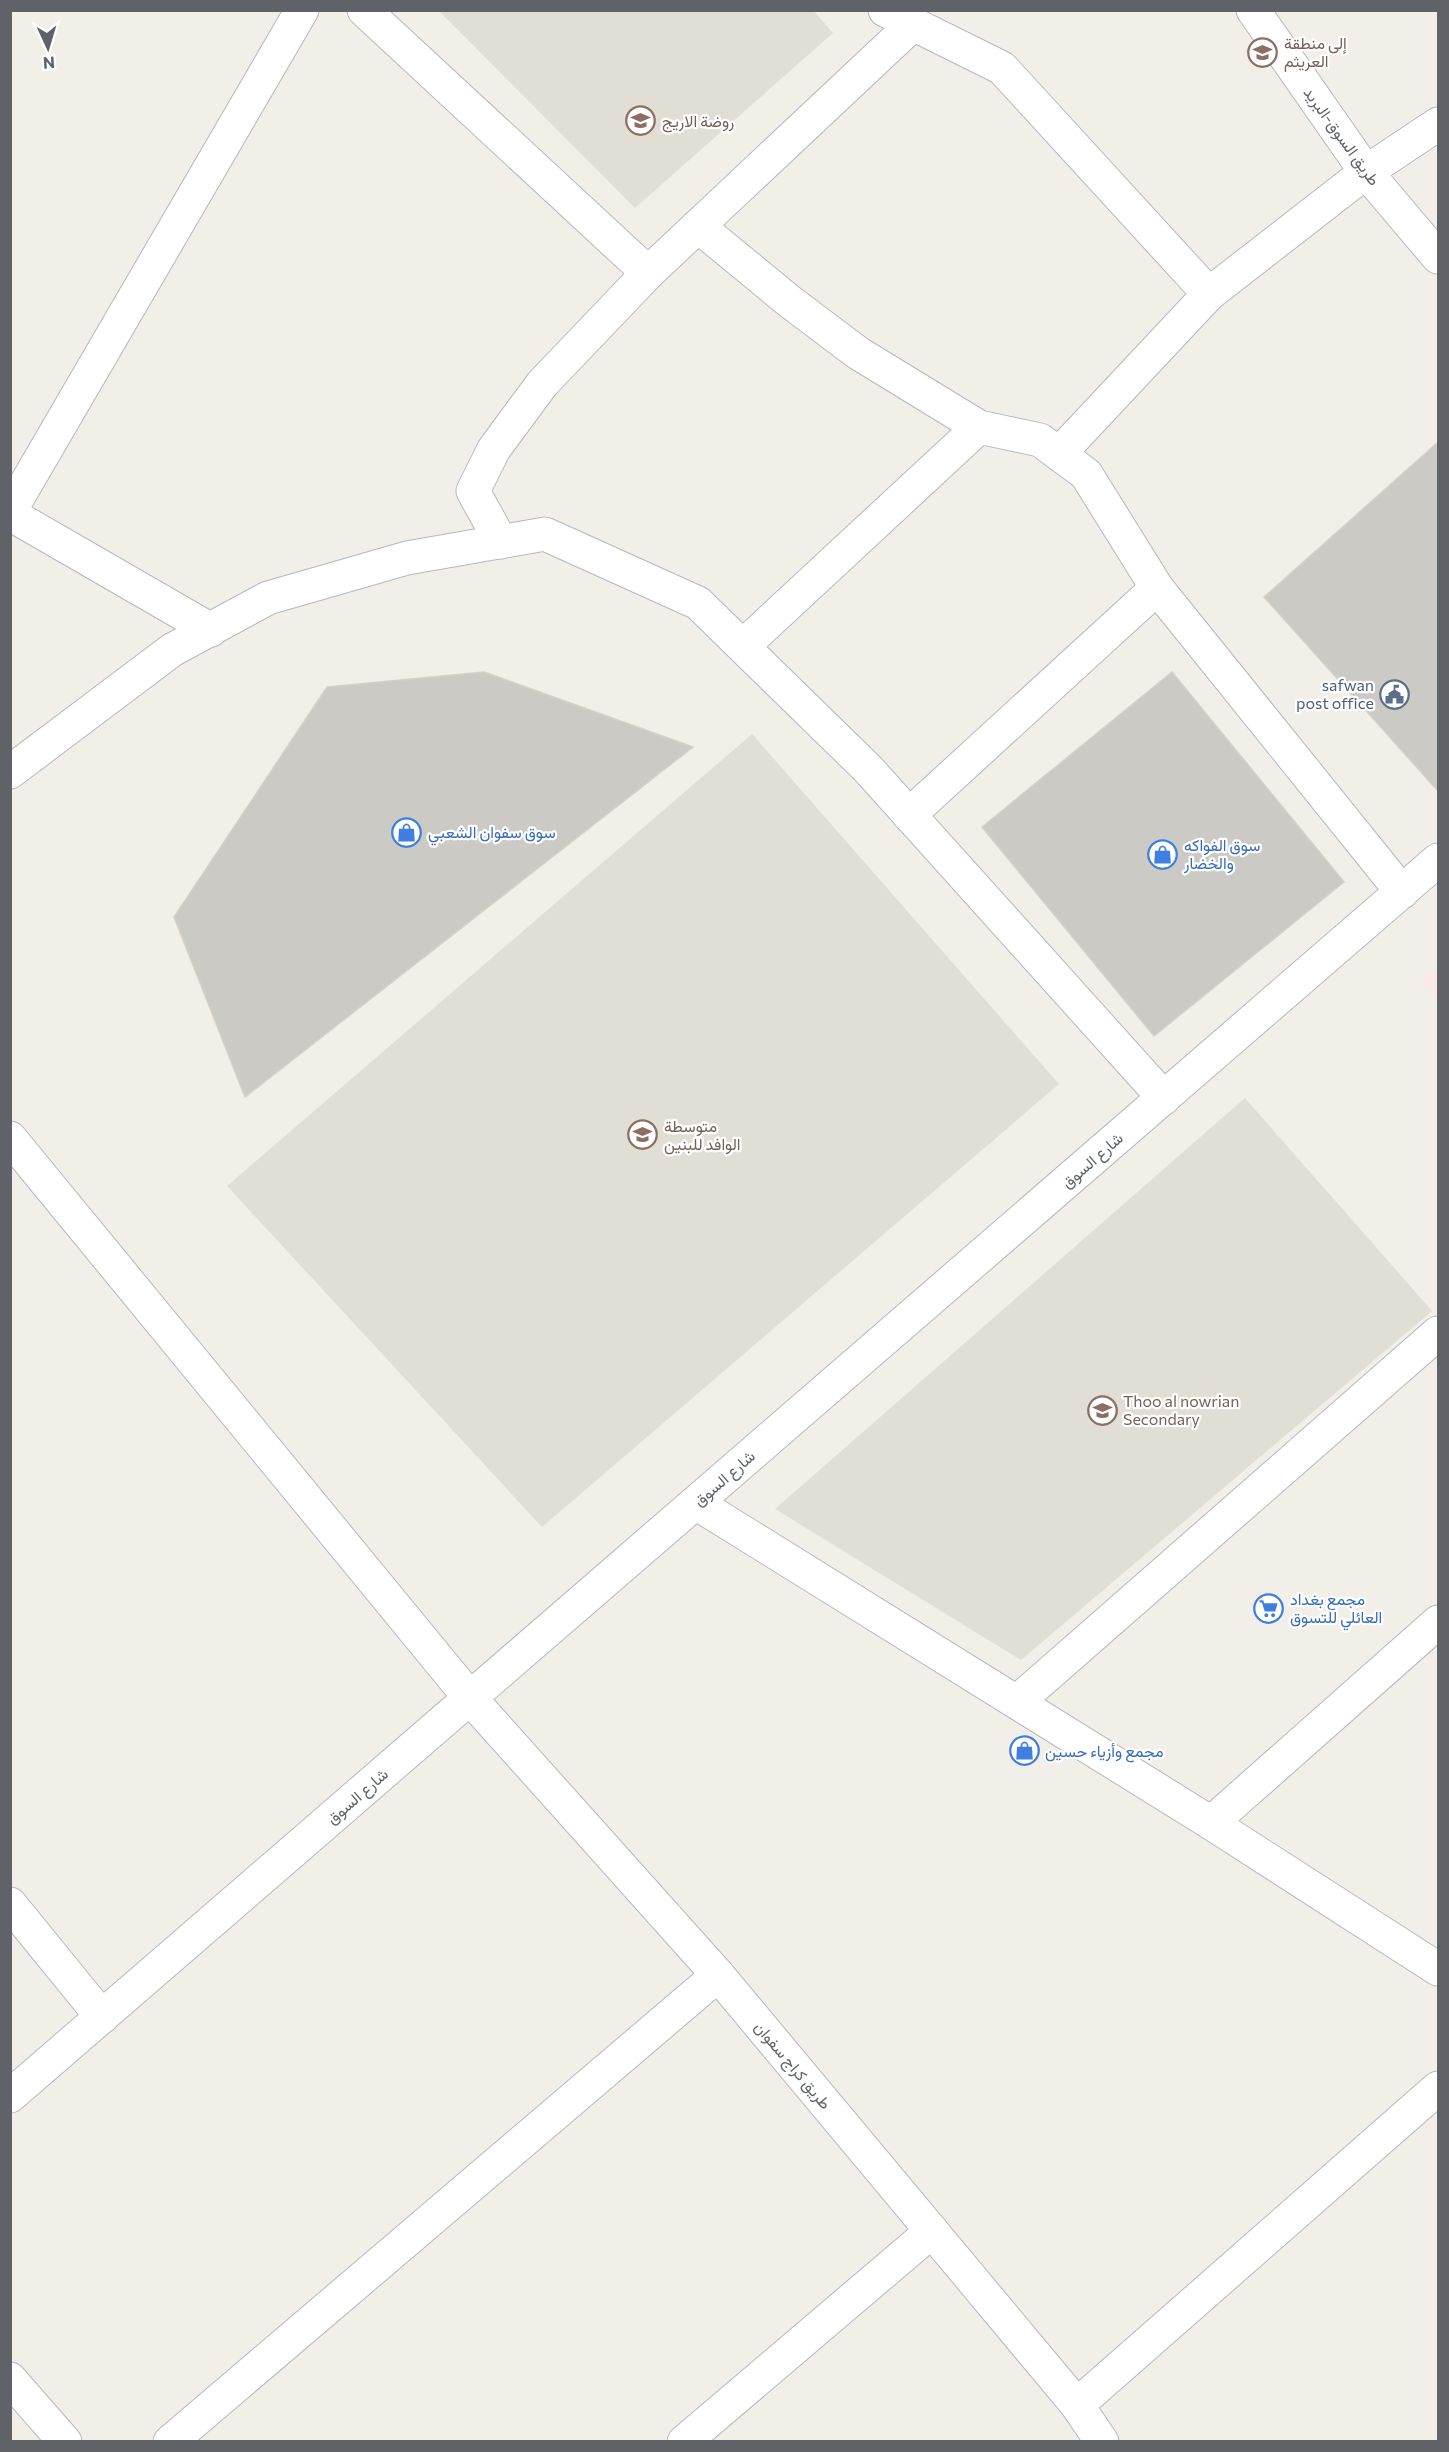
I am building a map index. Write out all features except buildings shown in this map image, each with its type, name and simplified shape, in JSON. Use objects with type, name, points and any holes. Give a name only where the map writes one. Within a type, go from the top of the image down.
[{"type":"street","points":[[211,630],[10,513],[302,10]]},
{"type":"street","points":[[364,10],[648,273]]},
{"type":"street","name":"طريق السوق-البريد","points":[[1253,10],[1366,172],[1438,257]]},
{"type":"street","points":[[501,542],[473,491],[494,449],[542,384],[899,17],[1002,68],[1209,294]]},
{"type":"street","points":[[1059,454],[1209,294],[1366,172],[1438,124]]},
{"type":"street","points":[[698,226],[789,301],[858,353],[979,427],[1040,440],[1086,474],[1157,588],[1402,892]]},
{"type":"street","points":[[743,646],[979,427]]},
{"type":"street","points":[[10,772],[172,650],[268,598],[407,558],[545,534],[698,603],[868,769],[1164,1098]]},
{"type":"street","points":[[909,815],[1157,588]]},
{"type":"street","name":"شارع السوق","points":[[10,2096],[1438,860]]},
{"type":"street","name":"طريق كراج سفوان","points":[[10,1138],[470,1698],[718,1975],[1077,2405],[1102,2442]]},
{"type":"street","points":[[1018,1701],[1438,1333]]},
{"type":"street","points":[[696,1503],[1211,1822],[1438,1969]]},
{"type":"street","points":[[1211,1822],[1438,1622]]},
{"type":"street","points":[[10,1904],[102,2017]]},
{"type":"street","points":[[170,2442],[718,1975]]},
{"type":"street","points":[[1077,2405],[1438,2088]]},
{"type":"street","points":[[684,2442],[932,2230]]},
{"type":"street","points":[[10,2379],[65,2442]]},
{"type":"shaded area","name":"روضة الاريج","points":[[439,11],[814,11],[833,33],[635,208]]},
{"type":"shaded area","name":"متوسطة الوافد للبنين","points":[[752,734],[1059,1084],[542,1527],[227,1186]]},
{"type":"shaded area","points":[[1438,966],[1438,1001],[1421,981]]},
{"type":"shaded area","name":"Thoo al nowrian Secondary","points":[[1245,1098],[1432,1311],[1021,1660],[775,1509]]},
{"type":"place","name":"إلى منطقة العريثم","points":[[1263,52]]},
{"type":"place","name":"روضة الاريج","points":[[641,121]]},
{"type":"place","name":"safwan post office","points":[[1395,694]]},
{"type":"place","name":"سوق سفوان الشعبي","points":[[407,832]]},
{"type":"place","name":"سوق الفواكه والخضار","points":[[1163,854]]},
{"type":"place","name":"متوسطة الوافد للبنين","points":[[643,1135]]},
{"type":"place","name":"Thoo al nowrian Secondary","points":[[1102,1410]]},
{"type":"place","name":"مجمع بغداد العائلي للتسوق","points":[[1269,1608]]},
{"type":"place","name":"مجمع وأزياء حسين","points":[[1024,1751]]}]
